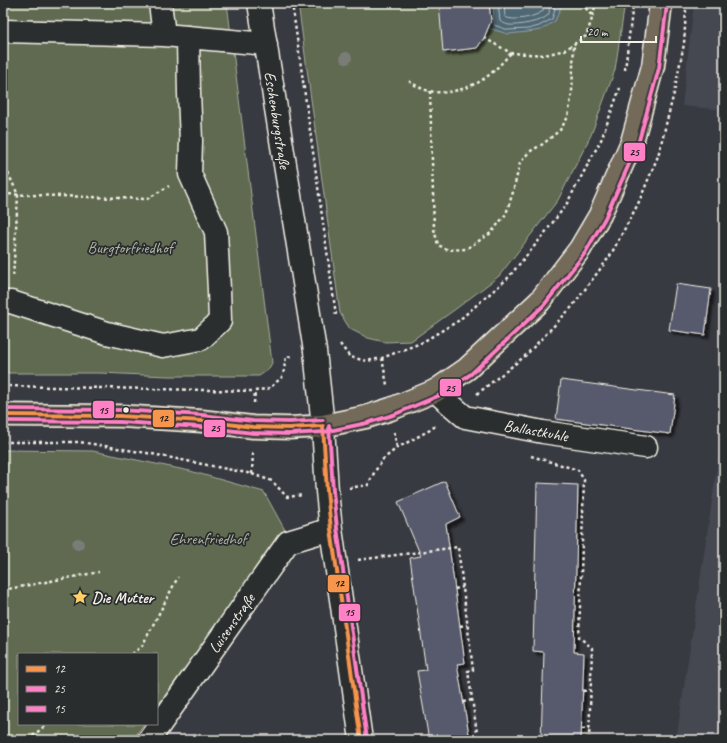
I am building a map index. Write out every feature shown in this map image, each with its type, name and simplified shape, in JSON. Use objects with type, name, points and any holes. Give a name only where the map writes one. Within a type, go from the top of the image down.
[{"type":"main road","points":[[3,415],[120,416],[202,421],[253,427],[290,428],[323,426],[366,417],[391,409],[435,391],[467,369],[540,301],[580,249],[600,215],[632,142],[653,66],[661,3]]},
{"type":"street","points":[[160,3],[164,35]]},
{"type":"street","name":"Eschenburgstraße","points":[[259,3],[315,351],[323,426]]},
{"type":"street","points":[[3,31],[164,35],[266,44]]},
{"type":"street","points":[[7,302],[107,333],[163,346],[201,339],[220,321],[216,232],[190,174],[191,141],[188,37]]},
{"type":"street","name":"Ballastkuhle","points":[[435,391],[465,417],[543,432],[646,447]]},
{"type":"street","points":[[323,426],[331,529],[362,740]]},
{"type":"street","name":"Luisenstraße","points":[[149,740],[288,542],[331,529]]},
{"type":"path","points":[[292,3],[336,321]]},
{"type":"path","points":[[582,3],[592,17]]},
{"type":"path","points":[[484,38],[511,53],[545,55],[565,50],[586,36],[596,3]]},
{"type":"path","points":[[624,76],[634,3]]},
{"type":"path","points":[[430,91],[434,229],[438,245],[448,250],[466,249],[491,233],[506,214],[520,163],[529,152],[543,144],[560,130],[568,117],[572,92],[574,44]]},
{"type":"path","points":[[409,81],[418,88],[436,93],[461,89],[478,83],[498,67],[511,53]]},
{"type":"path","points":[[339,337],[340,344],[350,357],[367,361],[382,358],[415,346],[458,321],[507,279],[566,205],[601,140],[622,83]]},
{"type":"path","points":[[3,162],[18,194],[7,302]]},
{"type":"path","points":[[3,194],[147,199]]},
{"type":"path","points":[[3,386],[255,391],[270,388],[283,376],[286,358],[315,351]]},
{"type":"path","points":[[3,442],[80,442],[147,453],[252,474],[272,481],[287,497],[368,485],[382,460],[397,448]]},
{"type":"path","points":[[526,454],[578,470],[584,480],[579,637],[592,648],[589,740]]},
{"type":"path","points":[[577,526],[582,526]]},
{"type":"path","points":[[336,563],[458,547],[473,670],[468,671],[477,739],[470,739]]},
{"type":"path","points":[[576,569],[581,569]]},
{"type":"path","points":[[3,590],[99,572]]},
{"type":"path","points":[[133,653],[142,646],[178,578]]},
{"type":"path","points":[[455,589],[463,587]]},
{"type":"path","points":[[575,610],[580,610]]},
{"type":"path","points":[[460,626],[468,625]]},
{"type":"path","points":[[583,691],[590,690]]},
{"type":"path","points":[[463,702],[472,700]]},
{"type":"path","points":[[28,740],[46,725]]},
{"type":"path","points":[[582,728],[589,728]]},
{"type":"shaded area","points":[[694,3],[724,3],[724,110],[682,106]]},
{"type":"shaded area","points":[[724,417],[724,740],[676,740],[716,474]]},
{"type":"green space","name":"Burgtorfriedhof","points":[[3,3],[227,3],[272,363],[268,370],[259,376],[3,373]]},
{"type":"green space","points":[[298,3],[625,3],[615,70],[591,135],[558,200],[499,276],[411,341],[385,342],[368,338],[350,329],[340,313]]},
{"type":"green space","name":"Ehrenfriedhof","points":[[3,450],[93,451],[190,471],[264,492],[286,532],[158,705],[158,653],[18,653],[18,725],[143,725],[132,740],[3,740]]},
{"type":"water","points":[[489,3],[555,3],[561,7],[555,21],[541,30],[508,34],[488,28]]},
{"type":"building","points":[[439,3],[489,3],[491,21],[484,38],[477,48],[443,52]]},
{"type":"building","points":[[676,284],[711,289],[705,335],[669,330]]},
{"type":"building","points":[[561,380],[675,395],[670,434],[556,419]]},
{"type":"building","points":[[445,481],[460,517],[446,524],[465,663],[457,664],[470,740],[429,740],[417,671],[426,670],[410,558],[421,556],[398,502]]},
{"type":"building","points":[[537,483],[578,485],[574,652],[584,653],[581,740],[541,740],[544,652],[533,651]]},
{"type":"transit line","name":"25","points":[[3,421],[120,422],[201,427],[253,433],[289,434],[324,432],[367,423],[393,415],[438,396],[471,374],[544,305],[585,253],[605,218],[638,144],[659,68],[667,4]]},
{"type":"transit line","name":"15","points":[[3,409],[120,410],[202,415],[253,421],[289,422],[323,420]]},
{"type":"transit line","name":"12","points":[[3,415],[120,416],[202,421],[253,427],[289,428],[323,426]]},
{"type":"transit line","name":"12","points":[[323,426],[331,529],[361,740]]},
{"type":"transit line","name":"15","points":[[329,426],[337,528],[367,739]]},
{"type":"place","name":"Die Mutter","points":[[80,597]]}]
